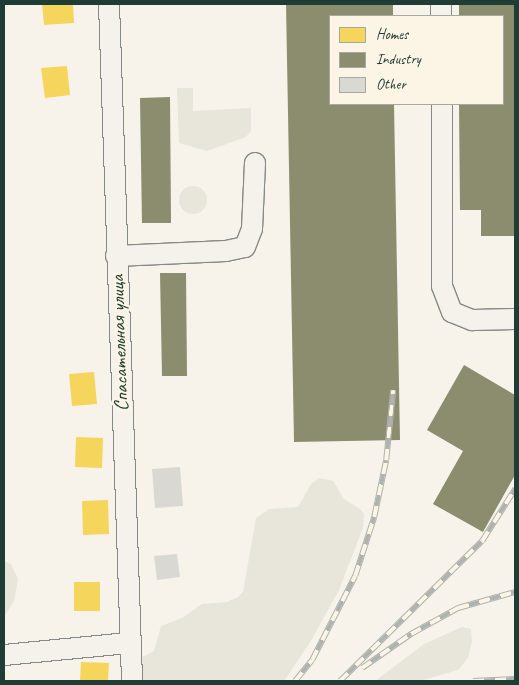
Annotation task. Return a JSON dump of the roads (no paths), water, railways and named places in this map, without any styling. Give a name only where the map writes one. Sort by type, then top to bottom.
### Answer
[{"type":"street","name":"Спасательная улица","points":[[109,4],[128,642],[132,681]]},
{"type":"street","points":[[442,105],[442,286],[452,312],[472,320],[515,319]]},
{"type":"street","points":[[116,256],[226,251],[245,247],[252,229],[255,163]]},
{"type":"street","points":[[4,655],[128,642]]},
{"type":"railway","points":[[295,681],[312,660],[355,576],[374,517],[386,460],[393,390]]},
{"type":"railway","points":[[340,681],[482,541],[515,489]]},
{"type":"railway","points":[[362,668],[411,634],[458,608],[515,592]]},
{"type":"railway","points":[[473,681],[515,679]]}]
